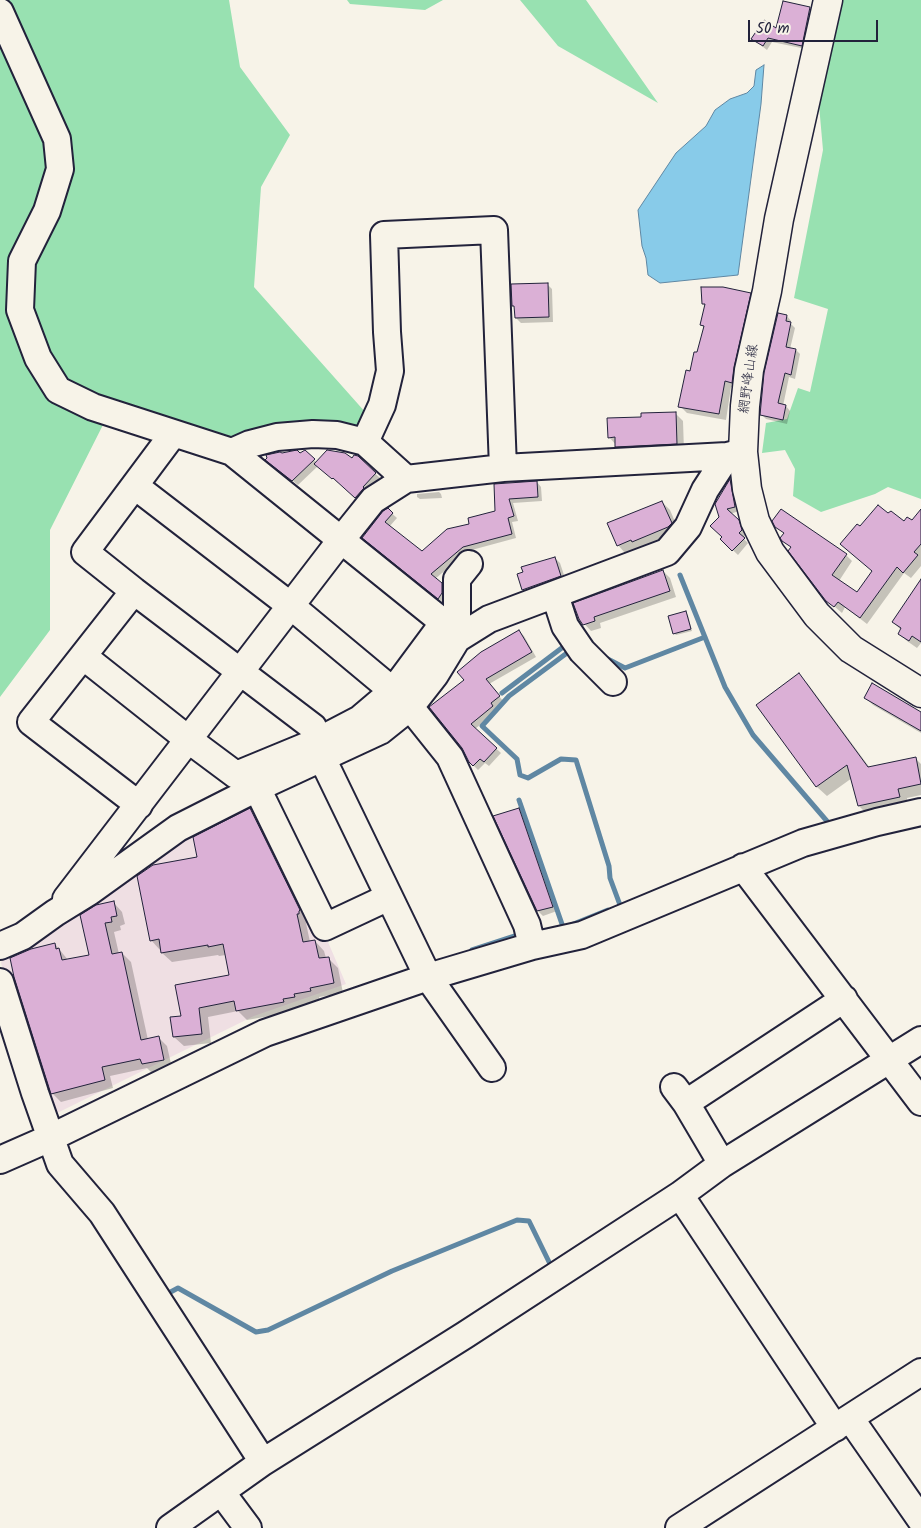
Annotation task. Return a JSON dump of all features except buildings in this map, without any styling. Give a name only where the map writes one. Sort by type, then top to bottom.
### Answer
[{"type":"main road","name":"網野峰山線","points":[[828,0],[779,219],[767,291],[749,370],[745,406],[735,454],[755,520],[770,552],[816,615],[852,649],[921,693]]},
{"type":"street","points":[[0,12],[57,139],[60,170],[47,211],[22,261],[20,310],[38,358],[58,390],[93,407],[232,452],[438,618],[439,629],[401,699],[380,731],[236,775],[83,656]]},
{"type":"street","points":[[365,442],[382,405],[390,371],[384,235],[494,230],[503,468]]},
{"type":"street","points":[[173,434],[85,552],[313,727],[319,750],[428,977],[492,1068]]},
{"type":"street","points":[[232,452],[250,444],[278,437],[313,434],[337,435],[365,442],[406,479]]},
{"type":"street","points":[[55,913],[373,500],[406,479],[503,468],[735,454]]},
{"type":"street","points":[[401,699],[435,675],[457,639],[489,619],[667,552],[688,527],[705,490],[735,454]]},
{"type":"street","points":[[135,486],[291,606],[401,699],[450,757],[527,926],[532,946]]},
{"type":"street","points":[[457,639],[457,579],[469,564]]},
{"type":"street","points":[[134,591],[31,722],[139,805]]},
{"type":"street","points":[[555,595],[566,626],[582,651],[613,682]]},
{"type":"street","points":[[0,946],[23,936],[89,892],[178,828],[257,788],[319,750]]},
{"type":"street","points":[[257,788],[325,927],[390,897]]},
{"type":"street","points":[[0,1160],[50,1138],[265,1033],[428,977],[532,946],[582,935],[803,843],[877,822],[921,812]]},
{"type":"street","points":[[743,867],[921,1102]]},
{"type":"street","points":[[0,982],[60,1164],[102,1213],[263,1462]]},
{"type":"street","points":[[722,1164],[680,1095],[844,999]]},
{"type":"street","points":[[170,1528],[263,1462],[465,1335],[680,1195],[722,1164],[921,1040]]},
{"type":"street","points":[[680,1195],[842,1423],[921,1520]]},
{"type":"street","points":[[679,1528],[921,1372]]},
{"type":"street","points":[[222,1492],[248,1528]]},
{"type":"shaded area","points":[[249,797],[325,935],[346,984],[254,1016],[49,1117],[1,963],[4,954]]},
{"type":"green space","points":[[0,0],[229,0],[240,67],[290,135],[261,187],[254,287],[366,413],[354,433],[231,440],[114,403],[50,530],[50,630],[0,697]]},
{"type":"green space","points":[[347,0],[443,0],[425,10],[350,4]]},
{"type":"green space","points":[[520,0],[586,0],[658,103],[558,46]]},
{"type":"green space","points":[[842,0],[921,0],[921,499],[888,487],[875,494],[821,512],[793,496],[795,469],[785,450],[762,453],[766,423],[787,419],[798,388],[810,392],[828,309],[794,298],[823,150],[819,105]]},
{"type":"water","points":[[764,65],[761,104],[738,275],[660,283],[648,275],[642,246],[638,210],[676,153],[706,126],[715,110],[730,99],[747,93],[754,86],[756,70]]},
{"type":"waterway","points":[[680,575],[725,687],[753,735],[832,827]]},
{"type":"waterway","points":[[604,657],[625,668],[705,637]]},
{"type":"waterway","points":[[502,693],[567,644]]},
{"type":"waterway","points":[[571,650],[509,696],[482,726],[517,759],[520,775],[528,778],[561,759],[576,760],[609,866],[610,878],[620,905]]},
{"type":"waterway","points":[[519,800],[563,927]]},
{"type":"waterway","points":[[571,925],[608,910]]},
{"type":"waterway","points":[[472,950],[521,934]]},
{"type":"waterway","points":[[165,1295],[178,1288],[256,1332],[268,1330],[392,1271],[517,1220],[529,1221],[552,1268]]}]
